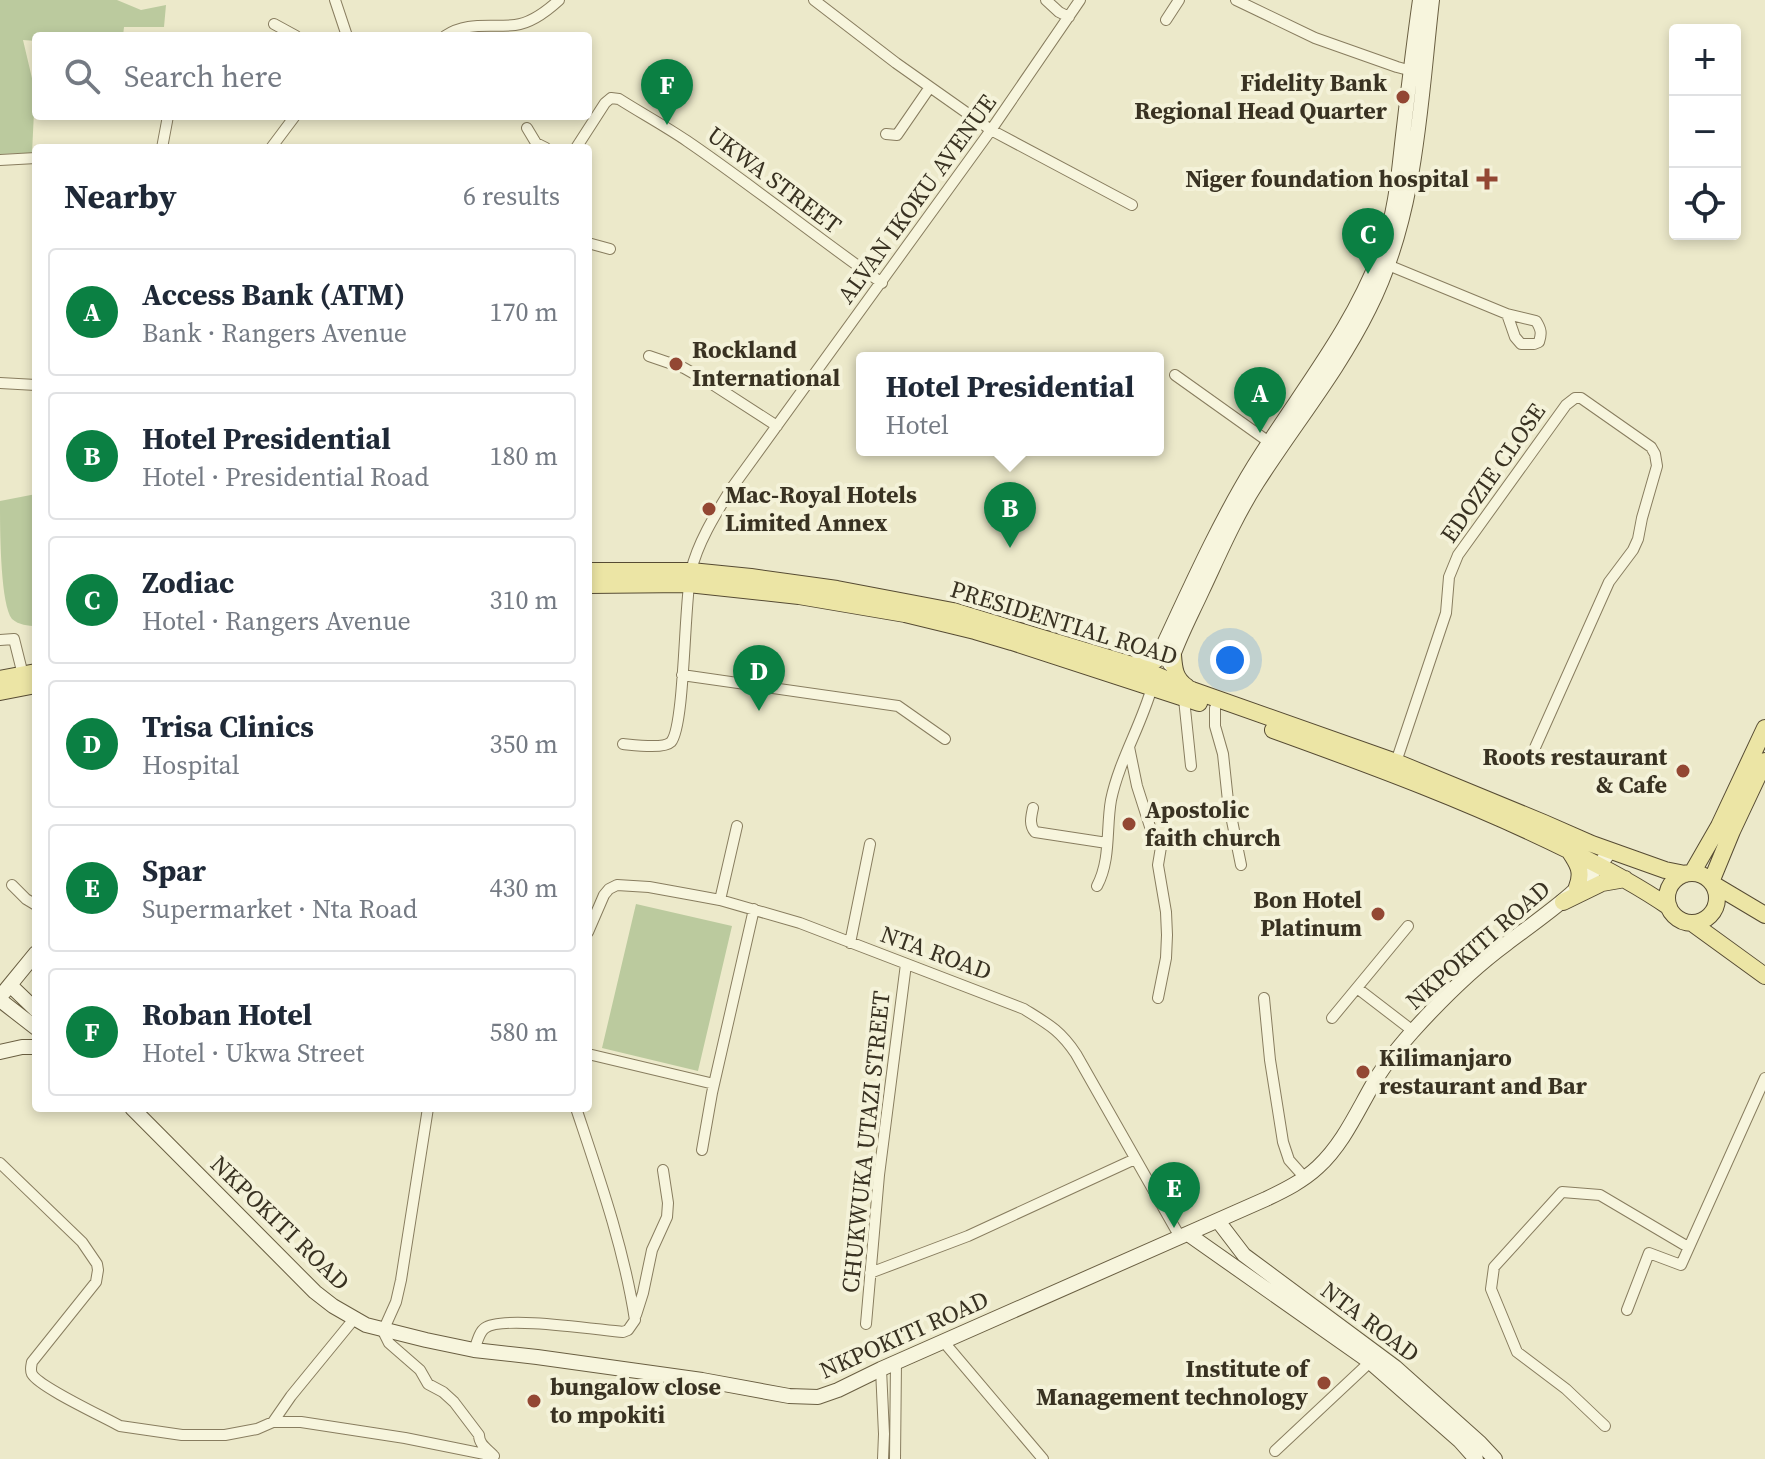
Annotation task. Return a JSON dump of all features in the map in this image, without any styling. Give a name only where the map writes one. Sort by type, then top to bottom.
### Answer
[{"type":"main road","points":[[1132,665],[1151,664],[1167,653],[1256,484],[1370,309],[1398,235],[1410,182],[1420,0]]},
{"type":"main road","points":[[1155,683],[1226,512],[1353,314],[1384,245],[1432,0]]},
{"type":"main road","name":"PRESIDENTIAL ROAD","points":[[592,571],[751,577],[837,589],[953,611],[1132,665],[1155,683]]},
{"type":"main road","name":"PRESIDENTIAL ROAD","points":[[592,585],[690,577],[905,614],[987,635],[1155,683],[1304,735],[1476,807],[1569,850],[1688,874]]},
{"type":"main road","points":[[1167,653],[1178,680],[1188,694]]},
{"type":"main road","points":[[0,679],[32,677]]},
{"type":"main road","points":[[0,692],[32,677]]},
{"type":"main road","name":"PRESIDENTIAL ROAD","points":[[1188,694],[1215,708],[1396,762],[1605,858],[1625,879],[1669,907]]},
{"type":"main road","points":[[1688,874],[1719,826],[1765,728]]},
{"type":"main road","points":[[1692,923],[1704,919],[1714,910],[1717,897],[1712,883],[1765,761]]},
{"type":"main road","points":[[1569,850],[1580,868],[1577,887]]},
{"type":"main road","name":"NKPOKITI ROAD","points":[[136,1112],[315,1292],[354,1319],[383,1331],[474,1350],[702,1380],[789,1396],[818,1397],[1218,1221],[1305,1178],[1335,1150],[1381,1071],[1413,1031],[1475,970],[1563,902],[1605,858]]},
{"type":"main road","points":[[1765,915],[1702,875],[1688,874],[1677,878],[1668,891],[1669,907],[1678,918],[1692,923],[1765,976]]},
{"type":"main road","points":[[1563,902],[1602,883],[1625,879]]},
{"type":"main road","points":[[3,993],[32,958]]},
{"type":"main road","points":[[3,993],[32,1008]]},
{"type":"main road","points":[[3,993],[32,1026]]},
{"type":"main road","points":[[0,1052],[29,1047]]},
{"type":"main road","name":"NTA ROAD","points":[[1218,1221],[1244,1255],[1395,1367],[1495,1459]]},
{"type":"main road","name":"NTA ROAD","points":[[1184,1235],[1370,1362],[1460,1441],[1476,1459]]},
{"type":"street","points":[[335,0],[346,32]]},
{"type":"street","points":[[454,32],[474,25],[528,22],[559,0]]},
{"type":"street","points":[[814,0],[853,32],[991,130],[1132,205]]},
{"type":"street","points":[[1046,0],[1069,17]]},
{"type":"street","name":"ALVAN IKOKU AVENUE","points":[[623,744],[663,746],[674,738],[690,577],[701,543],[731,489],[882,283],[1080,0]]},
{"type":"street","points":[[1166,20],[1179,0]]},
{"type":"street","points":[[1236,0],[1307,34],[1417,72]]},
{"type":"street","points":[[274,24],[289,32]]},
{"type":"street","points":[[886,134],[897,135],[930,87]]},
{"type":"street","name":"UKWA STREET","points":[[579,144],[605,103],[611,98],[619,99],[714,159],[882,283]]},
{"type":"street","points":[[163,144],[167,120]]},
{"type":"street","points":[[274,144],[292,120]]},
{"type":"street","points":[[527,128],[538,144]]},
{"type":"street","points":[[0,160],[32,158]]},
{"type":"street","points":[[592,244],[610,249]]},
{"type":"street","points":[[1388,265],[1507,314]]},
{"type":"street","points":[[649,356],[684,368],[777,426]]},
{"type":"street","points":[[1175,375],[1269,442]]},
{"type":"street","points":[[0,383],[32,385]]},
{"type":"street","name":"EDOZIE CLOSE","points":[[1396,762],[1446,613],[1449,577],[1458,555],[1566,405],[1575,398],[1581,398],[1651,447],[1657,466],[1638,539],[1609,582],[1529,761]]},
{"type":"street","points":[[0,640],[14,639],[32,677]]},
{"type":"street","points":[[682,675],[898,706],[945,739]]},
{"type":"street","points":[[1099,882],[1111,801],[1155,683]]},
{"type":"street","points":[[1188,694],[1191,766]]},
{"type":"street","points":[[1215,708],[1215,726],[1223,754],[1228,801],[1241,865]]},
{"type":"street","points":[[1129,747],[1152,833],[1161,847],[1158,865],[1167,935],[1158,998]]},
{"type":"street","points":[[1033,808],[1032,828],[1038,833],[1107,843]]},
{"type":"street","points":[[720,900],[737,826]]},
{"type":"street","points":[[850,943],[870,844]]},
{"type":"street","points":[[12,885],[32,903]]},
{"type":"street","name":"NTA ROAD","points":[[592,923],[604,895],[617,885],[649,887],[720,900],[800,923],[1024,1009],[1065,1037],[1135,1159],[1184,1235]]},
{"type":"street","points":[[702,1150],[754,909]]},
{"type":"street","points":[[1332,1018],[1408,926]]},
{"type":"street","name":"CHUKWUKA UTAZI STREET","points":[[866,1324],[890,1080],[906,964]]},
{"type":"street","points":[[1357,988],[1413,1031]]},
{"type":"street","points":[[1264,998],[1283,1142],[1289,1160],[1305,1178]]},
{"type":"street","points":[[592,1055],[714,1084]]},
{"type":"street","points":[[1627,1310],[1649,1253],[1681,1265],[1765,1078]]},
{"type":"street","points":[[427,1112],[401,1280],[396,1302],[383,1331],[389,1343],[420,1370],[428,1384],[454,1402],[479,1435],[481,1444],[495,1458]]},
{"type":"street","points":[[577,1112],[617,1237],[635,1320]]},
{"type":"street","points":[[870,1273],[968,1236],[1135,1159]]},
{"type":"street","points":[[0,1163],[82,1242],[97,1264],[96,1282],[32,1362],[32,1375],[44,1385],[120,1426],[134,1429],[182,1435],[225,1435],[257,1429],[273,1422],[301,1422],[405,1438],[495,1458]]},
{"type":"street","points":[[474,1350],[481,1333],[488,1326],[536,1323],[628,1330],[635,1320],[652,1250],[667,1217],[663,1170]]},
{"type":"street","points":[[1605,1426],[1566,1389],[1517,1352],[1491,1289],[1494,1267],[1562,1192],[1600,1195],[1688,1247]]},
{"type":"street","points":[[273,1422],[354,1319]]},
{"type":"street","points":[[943,1341],[1043,1459]]},
{"type":"street","points":[[895,1459],[896,1362]]},
{"type":"street","points":[[1275,1451],[1370,1362]]},
{"type":"street","points":[[881,1369],[883,1459]]},
{"type":"green space","points":[[0,0],[117,0],[141,10],[166,5],[164,27],[124,27],[123,32],[32,32],[32,41],[23,40],[32,78],[32,153],[0,154]]},
{"type":"green space","points":[[32,495],[32,626],[18,623],[8,610],[2,564],[0,501]]},
{"type":"green space","points":[[636,904],[732,926],[698,1071],[602,1048]]},
{"type":"place","name":"Fidelity Bank Regional Head Quarter","points":[[1403,97]]},
{"type":"place","name":"Roban Hotel","points":[[667,125]]},
{"type":"place","name":"Niger foundation hospital","points":[[1487,179]]},
{"type":"place","name":"Zodiac","points":[[1368,274]]},
{"type":"place","name":"Rockland International","points":[[676,364]]},
{"type":"place","name":"Access Bank (ATM)","points":[[1260,433]]},
{"type":"place","name":"Mac-Royal Hotels Limited Annex","points":[[709,509]]},
{"type":"place","name":"Hotel Presidential","points":[[1010,548]]},
{"type":"place","name":"Trisa Clinics","points":[[759,711]]},
{"type":"place","name":"Roots restaurant & Cafe","points":[[1683,771]]},
{"type":"place","name":"Apostolic faith church","points":[[1129,824]]},
{"type":"place","name":"Bon Hotel Platinum","points":[[1378,914]]},
{"type":"place","name":"Kilimanjaro restaurant and Bar","points":[[1363,1072]]},
{"type":"place","name":"Spar","points":[[1174,1228]]},
{"type":"place","name":"Institute of Management technology","points":[[1324,1383]]},
{"type":"place","name":"bungalow close to mpokiti","points":[[534,1401]]}]
